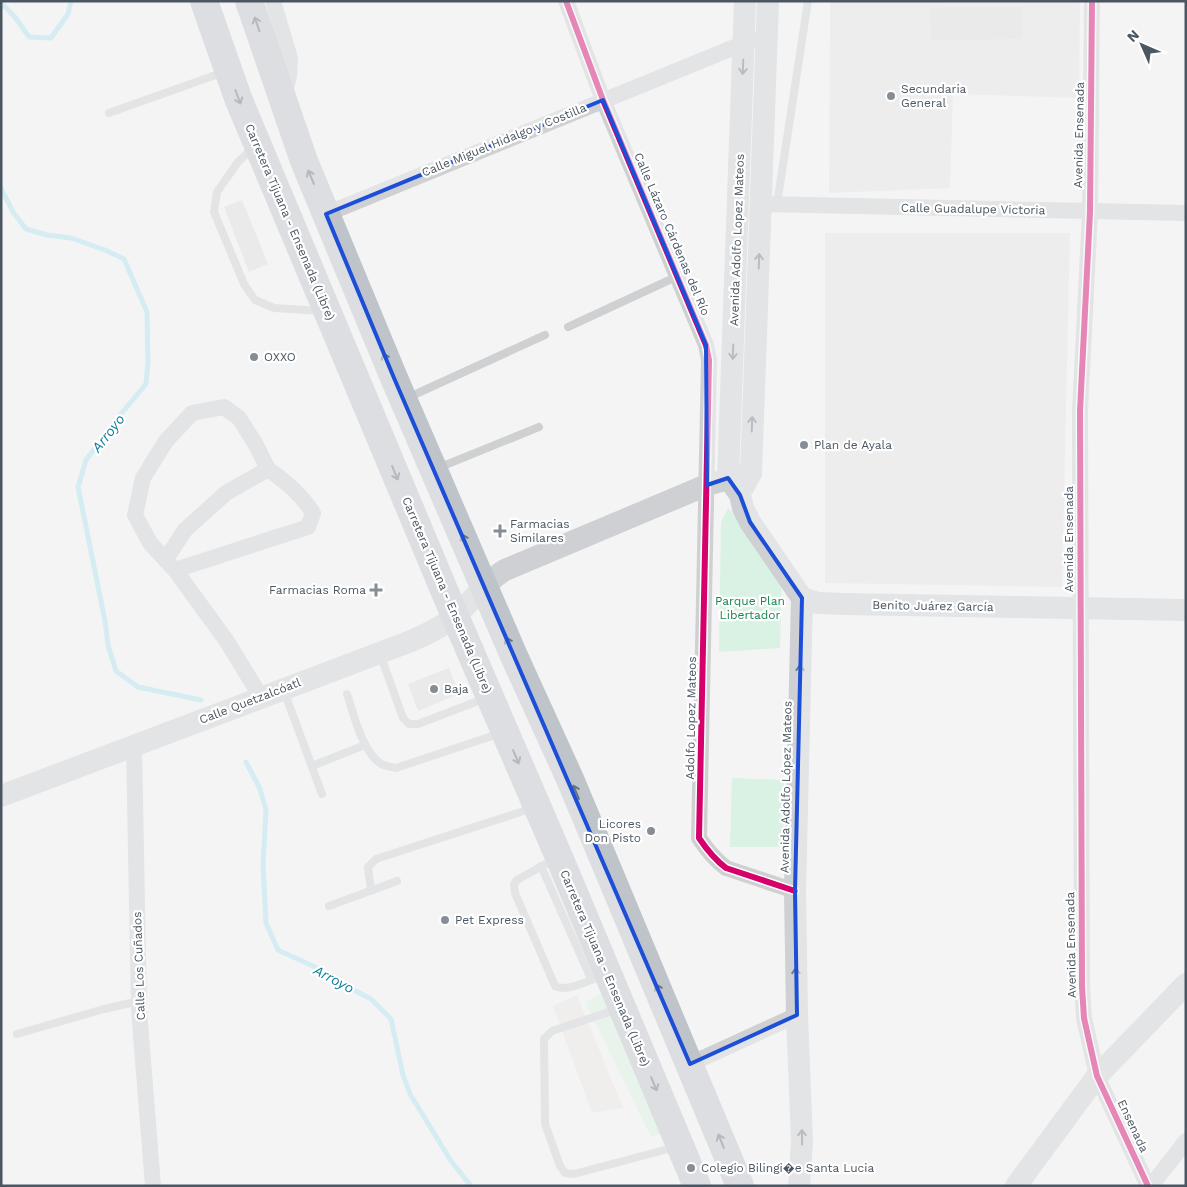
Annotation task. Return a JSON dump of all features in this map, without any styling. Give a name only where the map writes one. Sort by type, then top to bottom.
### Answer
[{"type":"highway","name":"Carretera Tijuana - Ensenada (Libre)","points":[[204,1],[238,98],[257,144],[537,807],[550,862],[600,976],[622,1008],[697,1186]]},
{"type":"highway","points":[[249,1],[304,161],[403,400],[570,779],[740,1186]]},
{"type":"main road","name":"Avenida Adolfo Lopez Mateos","points":[[725,486],[745,1]]},
{"type":"main road","name":"Avenida Adolfo Lopez Mateos","points":[[725,486],[751,472],[769,204],[768,1]]},
{"type":"main road","points":[[485,585],[505,570],[725,486],[743,508],[750,522],[802,598]]},
{"type":"main road","name":"Calle Quetzalcóatl","points":[[1,796],[431,632],[455,616],[485,585]]},
{"type":"main road","name":"Benito Juárez García","points":[[802,598],[818,603],[844,604],[1186,610]]},
{"type":"main road","name":"Avenida Adolfo López Mateos","points":[[799,1186],[802,1142],[795,891],[802,598]]},
{"type":"main road","points":[[1016,1186],[1097,1076],[1186,984]]},
{"type":"street","points":[[273,1],[290,58],[289,76],[283,102]]},
{"type":"street","name":"Calle Lázaro Cárdenas del Río","points":[[566,1],[603,100],[706,345],[725,486]]},
{"type":"street","name":"Avenida Ensenada","points":[[1092,1],[1090,212],[1080,411],[1080,608],[1082,987],[1084,1018],[1097,1076]]},
{"type":"street","name":"Calle Miguel Hidalgo y Costilla","points":[[326,214],[744,42],[767,36]]},
{"type":"street","name":"Calle Guadalupe Victoria","points":[[769,204],[1186,213]]},
{"type":"street","points":[[171,564],[308,528],[313,513],[308,505],[289,484],[268,469],[240,418],[224,407],[192,413],[166,441],[143,478],[135,515],[150,543],[171,564],[226,640],[261,697]]},
{"type":"street","points":[[171,564],[185,530],[226,493],[268,469]]},
{"type":"street","name":"Adolfo Lopez Mateos","points":[[725,486],[699,838],[708,852],[726,868],[795,891]]},
{"type":"street","name":"Calle Los Cuñados","points":[[134,746],[139,1001],[153,1186]]},
{"type":"street","points":[[690,1064],[797,1014]]},
{"type":"street","name":"Ensenada","points":[[1097,1076],[1148,1186]]},
{"type":"street","points":[[1152,1186],[1186,1141]]},
{"type":"lane","points":[[769,204],[808,1]]},
{"type":"lane","points":[[109,113],[229,71]]},
{"type":"lane","points":[[257,144],[238,162],[217,192],[214,212],[240,275],[255,300],[274,308],[327,311]]},
{"type":"lane","points":[[568,327],[678,276]]},
{"type":"lane","points":[[403,400],[545,335]]},
{"type":"lane","points":[[434,469],[539,427]]},
{"type":"lane","points":[[379,652],[403,718],[409,724],[418,724],[490,697]]},
{"type":"lane","points":[[283,689],[322,794]]},
{"type":"lane","points":[[347,694],[365,745],[382,765],[396,768],[505,731]]},
{"type":"lane","points":[[312,766],[365,745]]},
{"type":"lane","points":[[371,891],[368,867],[376,859],[537,807]]},
{"type":"lane","points":[[550,862],[520,877],[514,884],[514,888],[553,982],[555,986],[564,989],[600,976]]},
{"type":"lane","points":[[329,906],[397,881]]},
{"type":"lane","points":[[17,1034],[139,1001]]},
{"type":"lane","points":[[622,1008],[552,1031],[544,1039],[545,1124],[560,1166],[565,1173],[574,1174],[680,1146]]},
{"type":"highlighted area","points":[[603,100],[706,345],[707,485],[728,478],[740,495],[750,522],[802,598],[795,891],[797,1015],[690,1064],[394,378],[326,214]]},
{"type":"shaded area","name":"Secundaria General","points":[[830,1],[1080,1],[1079,98],[953,94],[950,188],[829,193]]},
{"type":"shaded area","points":[[825,233],[1070,233],[1062,587],[825,583]]},
{"type":"shaded area","points":[[577,995],[623,1108],[592,1113],[553,1006]]},
{"type":"green space","name":"Parque Plan Libertador","points":[[728,508],[782,568],[780,648],[719,652],[721,522]]},
{"type":"green space","points":[[732,778],[784,780],[783,847],[730,847]]},
{"type":"green space","points":[[601,994],[662,1133],[651,1137],[585,1002]]},
{"type":"building","points":[[1022,7],[1023,39],[931,40],[930,8]]},
{"type":"building","points":[[242,200],[268,264],[249,272],[224,207]]},
{"type":"building","name":"Baja","points":[[449,668],[459,694],[418,711],[408,684]]},
{"type":"waterway","name":"Arroyo","points":[[1,3],[15,17],[29,37],[51,38],[68,14],[71,1]]},
{"type":"waterway","name":"Arroyo","points":[[1,188],[13,212],[26,229],[47,235],[71,238],[124,259],[147,312],[148,363],[146,384],[86,460],[78,487],[105,621],[108,645],[116,671],[138,687],[201,700]]},
{"type":"waterway","name":"Arroyo","points":[[246,762],[260,789],[266,810],[263,864],[266,923],[278,950],[313,966],[371,999],[391,1019],[403,1075],[410,1094],[451,1161],[471,1186]]},
{"type":"cycle path","points":[[566,1],[603,100],[706,345],[709,360],[699,838],[711,854],[726,868],[795,891]]},
{"type":"cycle path","points":[[1092,1],[1090,212],[1080,411],[1082,987],[1084,1018],[1097,1076],[1148,1186]]},
{"type":"place","name":"Secundaria General","points":[[891,96]]},
{"type":"place","name":"OXXO","points":[[254,357]]},
{"type":"place","name":"Plan de Ayala","points":[[804,445]]},
{"type":"place","name":"Farmacias Similares","points":[[500,531]]},
{"type":"place","name":"Farmacias Roma","points":[[376,590]]},
{"type":"place","name":"Baja","points":[[434,689]]},
{"type":"place","name":"Licores Don Pisto","points":[[651,831]]},
{"type":"place","name":"Pet Express","points":[[445,920]]},
{"type":"place","name":"Colegio Bilingi�e Santa Lucia","points":[[691,1168]]}]
